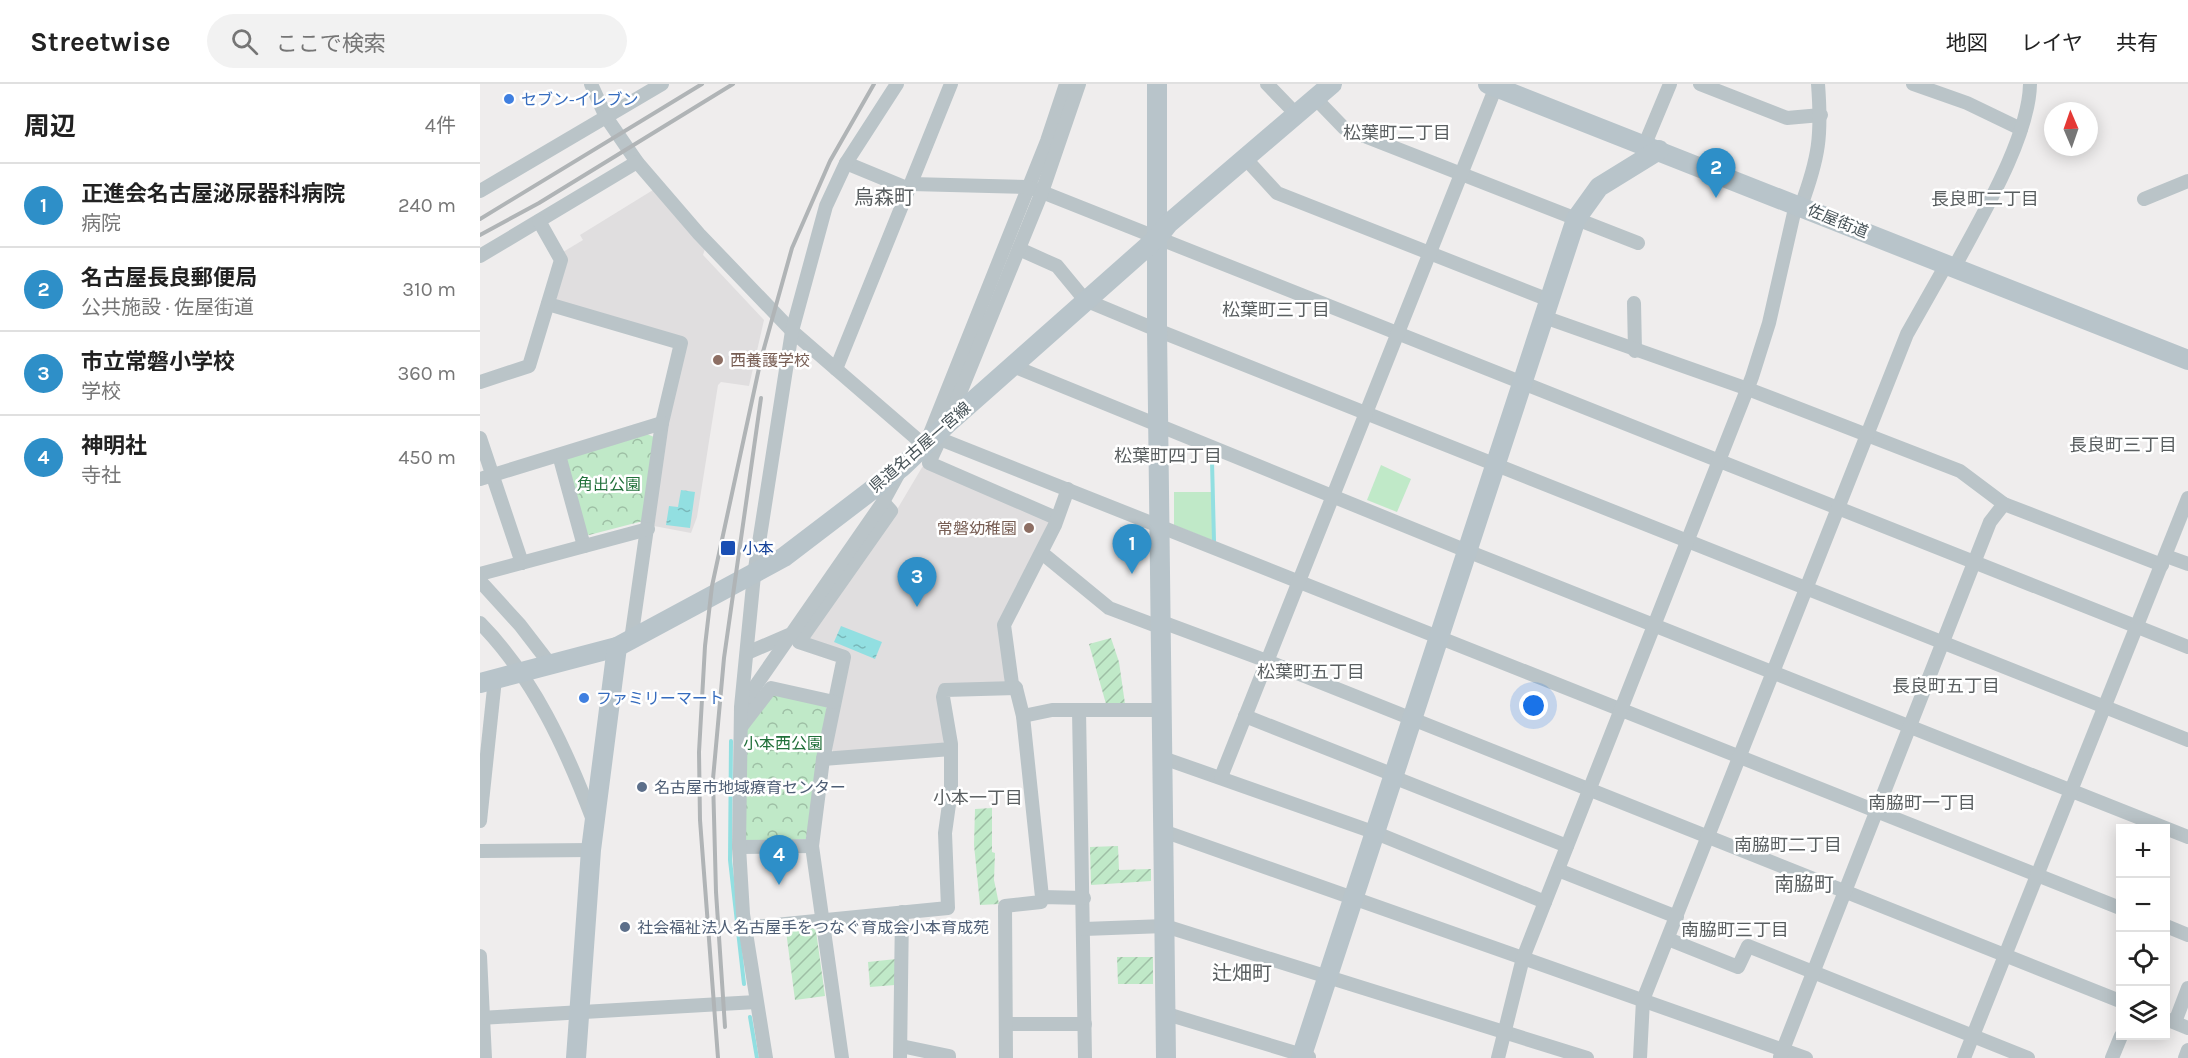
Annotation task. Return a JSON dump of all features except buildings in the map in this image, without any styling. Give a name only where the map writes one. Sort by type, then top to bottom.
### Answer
[{"type":"street","points":[[591,84],[606,117],[637,162],[699,234],[792,331],[836,369],[937,436],[2116,906]]},
{"type":"street","points":[[480,191],[662,84]]},
{"type":"street","points":[[766,1058],[745,928],[739,848],[738,789],[741,707],[754,574],[792,331],[826,206],[846,163],[897,84]]},
{"type":"street","points":[[836,369],[951,84]]},
{"type":"street","points":[[1056,518],[929,463],[1066,84]]},
{"type":"street","points":[[937,436],[1042,192],[1079,84]]},
{"type":"street","points":[[1157,84],[1157,330],[1160,425],[1166,1058]]},
{"type":"street","points":[[1267,84],[1296,114]]},
{"type":"street","name":"県道名古屋一宮線","points":[[488,681],[624,644],[784,557],[903,467],[1157,237],[1168,224],[1332,84]]},
{"type":"street","points":[[1167,1014],[1305,1057],[1328,977],[1438,636],[1576,219],[1599,187],[1652,147],[1670,84]]},
{"type":"street","points":[[1700,84],[1787,118],[1821,115]]},
{"type":"street","points":[[1498,1058],[1523,957],[1748,389],[1769,323],[1799,205],[1812,176],[1821,138],[1818,84]]},
{"type":"street","points":[[1913,84],[1966,103],[2021,129]]},
{"type":"street","points":[[1640,1058],[1643,1000],[1907,334],[1950,267],[2021,129],[2029,110],[2030,84]]},
{"type":"street","points":[[1221,777],[1398,334],[1493,85]]},
{"type":"street","name":"佐屋街道","points":[[1493,85],[2188,360]]},
{"type":"street","points":[[1315,98],[1344,128],[1638,243]]},
{"type":"street","points":[[1245,158],[1277,193],[1429,252],[1635,351],[1748,389],[1960,471],[2004,504],[2164,561],[2188,564]]},
{"type":"street","points":[[480,256],[637,162]]},
{"type":"street","points":[[846,163],[910,186],[1028,187],[1042,192],[2188,647]]},
{"type":"street","points":[[2144,199],[2188,181]]},
{"type":"street","points":[[480,382],[530,366],[561,260],[538,221]]},
{"type":"street","points":[[1019,249],[1057,266],[1085,300],[1366,415],[2188,741]]},
{"type":"street","points":[[1634,303],[1635,351]]},
{"type":"street","points":[[548,304],[681,342],[662,423],[648,529],[624,644],[591,850],[577,1012],[576,1058]]},
{"type":"street","points":[[1013,366],[1467,551],[2188,837]]},
{"type":"street","points":[[486,477],[662,423]]},
{"type":"street","points":[[480,438],[486,477],[522,563]]},
{"type":"street","points":[[560,455],[584,546]]},
{"type":"street","points":[[741,707],[883,502],[903,467]]},
{"type":"street","points":[[1006,1058],[1005,906],[1041,902],[1042,897],[1023,716],[1016,688],[1012,684],[1004,625],[1035,562],[1042,553],[1068,489]]},
{"type":"street","points":[[1964,1058],[2188,498]]},
{"type":"street","points":[[842,1058],[812,846],[823,759],[844,657],[799,642],[891,511],[883,502]]},
{"type":"street","points":[[1781,1054],[1990,522],[2004,504]]},
{"type":"street","points":[[480,574],[648,529]]},
{"type":"street","points":[[1042,553],[1109,608],[1154,626],[1162,622],[1267,661],[2116,999]]},
{"type":"street","points":[[480,581],[520,624],[550,664]]},
{"type":"street","points":[[480,623],[520,672],[569,757],[595,825]]},
{"type":"street","points":[[747,653],[789,635]]},
{"type":"street","points":[[480,821],[488,681]]},
{"type":"street","points":[[741,727],[771,688],[834,702]]},
{"type":"street","points":[[745,928],[948,908],[945,833],[951,790],[951,749],[943,697],[945,690],[1016,688]]},
{"type":"street","points":[[1023,716],[1052,710],[1162,710]]},
{"type":"street","points":[[1079,710],[1085,1058]]},
{"type":"street","points":[[1245,716],[1567,846]]},
{"type":"street","points":[[823,759],[951,749]]},
{"type":"street","points":[[1163,758],[1376,833],[1545,902]]},
{"type":"street","points":[[1163,831],[1643,1000],[1781,1054],[1806,1058]]},
{"type":"street","points":[[739,848],[812,846]]},
{"type":"street","points":[[480,851],[591,850]]},
{"type":"street","points":[[1558,870],[1677,916]]},
{"type":"street","points":[[1042,897],[1084,898]]},
{"type":"street","points":[[902,912],[900,1052],[949,1056],[949,1058]]},
{"type":"street","points":[[1084,929],[1165,926],[1587,1058]]},
{"type":"street","points":[[2170,928],[2188,935]]},
{"type":"street","points":[[1668,939],[1738,967],[1748,946],[2028,1058]]},
{"type":"street","points":[[480,956],[485,1058]]},
{"type":"street","points":[[2176,1023],[2188,988]]},
{"type":"street","points":[[482,1018],[756,1002]]},
{"type":"street","points":[[1006,1024],[1085,1024]]},
{"type":"street","points":[[2112,1058],[2119,1040]]},
{"type":"street","points":[[2185,1058],[2188,1050]]},
{"type":"shaded area","name":"西養護学校","points":[[653,190],[705,249],[703,255],[764,320],[749,386],[721,382],[718,385],[697,517],[691,533],[654,526],[667,424],[686,338],[558,301],[555,295],[563,252],[583,240],[580,235]]},
{"type":"shaded area","points":[[924,464],[1052,520],[1001,623],[1005,685],[944,686],[937,691],[945,736],[943,743],[834,753],[831,748],[850,656],[806,641],[892,518]]},
{"type":"green space","name":"角出公園","points":[[647,434],[654,437],[643,521],[589,535],[584,533],[565,463],[568,458]]},
{"type":"green space","points":[[1381,465],[1411,479],[1397,512],[1367,500]]},
{"type":"green space","points":[[1174,492],[1212,492],[1214,541],[1174,525]]},
{"type":"green space","points":[[1111,638],[1119,662],[1125,704],[1106,704],[1089,644]]},
{"type":"green space","name":"小本西公園","points":[[774,692],[826,705],[827,714],[806,839],[747,843],[741,835],[747,729]]},
{"type":"green space","points":[[992,808],[994,880],[999,904],[980,905],[974,845],[975,809]]},
{"type":"green space","points":[[1118,846],[1119,870],[1151,869],[1151,881],[1091,885],[1090,847]]},
{"type":"green space","points":[[813,928],[816,931],[825,996],[795,1000],[786,931]]},
{"type":"green space","points":[[1117,957],[1153,957],[1153,984],[1118,984]]},
{"type":"green space","points":[[896,959],[895,985],[870,987],[868,962]]},
{"type":"water","points":[[681,490],[695,492],[690,528],[666,525],[669,506],[678,507]]},
{"type":"water","points":[[841,626],[882,642],[875,659],[834,642]]},
{"type":"waterway","points":[[1212,461],[1214,541]]},
{"type":"waterway","points":[[731,741],[730,860],[744,984]]},
{"type":"waterway","points":[[750,1017],[757,1058]]},
{"type":"railway","points":[[480,219],[702,84]]},
{"type":"railway","points":[[480,235],[539,203],[733,84]]},
{"type":"railway","points":[[718,1058],[700,820],[699,752],[705,646],[712,586],[761,359],[792,248],[830,161],[874,84]]},
{"type":"railway","points":[[725,1027],[716,892],[713,779],[724,658],[761,398]]},
{"type":"place","name":"セブン-イレブン","points":[[509,99]]},
{"type":"place","name":"名古屋長良郵便局","points":[[1716,198]]},
{"type":"place","name":"西養護学校","points":[[718,360]]},
{"type":"place","name":"常磐幼稚園","points":[[1029,528]]},
{"type":"place","name":"小本","points":[[728,548]]},
{"type":"place","name":"正進会名古屋泌尿器科病院","points":[[1132,574]]},
{"type":"place","name":"市立常磐小学校","points":[[917,607]]},
{"type":"place","name":"ファミリーマート","points":[[584,698]]},
{"type":"place","name":"名古屋市地域療育センター","points":[[642,787]]},
{"type":"place","name":"神明社","points":[[779,885]]},
{"type":"place","name":"社会福祉法人名古屋手をつなぐ育成会小本育成苑","points":[[625,927]]},
{"type":"district","name":"松葉町二丁目","points":[[1397,133]]},
{"type":"district","name":"烏森町","points":[[884,197]]},
{"type":"district","name":"長良町二丁目","points":[[1985,199]]},
{"type":"district","name":"松葉町三丁目","points":[[1276,310]]},
{"type":"district","name":"長良町三丁目","points":[[2123,445]]},
{"type":"district","name":"松葉町四丁目","points":[[1168,456]]},
{"type":"district","name":"松葉町五丁目","points":[[1311,672]]},
{"type":"district","name":"長良町五丁目","points":[[1946,686]]},
{"type":"district","name":"小本一丁目","points":[[978,798]]},
{"type":"district","name":"南脇町一丁目","points":[[1922,803]]},
{"type":"district","name":"南脇町二丁目","points":[[1788,845]]},
{"type":"district","name":"南脇町","points":[[1804,884]]},
{"type":"district","name":"南脇町三丁目","points":[[1735,930]]},
{"type":"district","name":"辻畑町","points":[[1242,973]]}]
